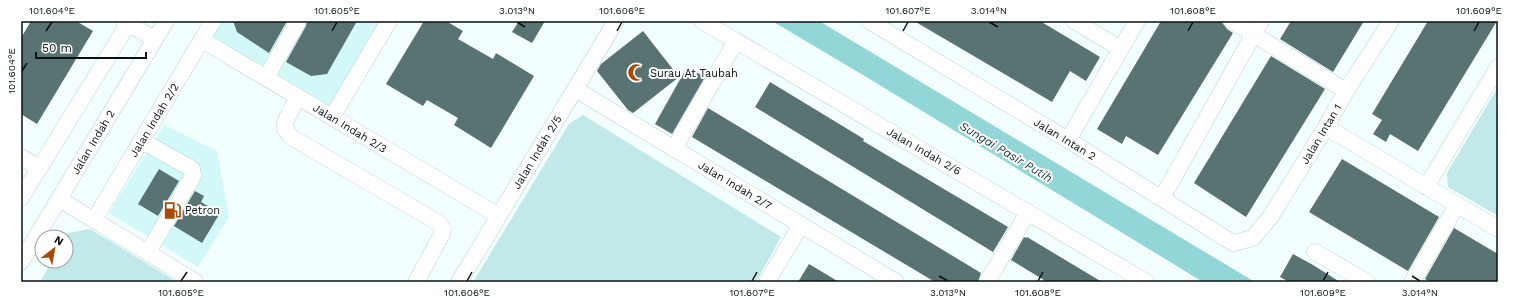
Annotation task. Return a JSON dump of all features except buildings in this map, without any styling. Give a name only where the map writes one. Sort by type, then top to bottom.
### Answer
[{"type":"street","name":"Jalan Indah 2","points":[[21,262],[166,21]]},
{"type":"street","name":"Jalan Indah 2/2","points":[[94,220],[213,21]]},
{"type":"street","points":[[266,78],[298,21]]},
{"type":"street","points":[[332,117],[389,21]]},
{"type":"street","name":"Jalan Indah 2/5","points":[[459,282],[616,21]]},
{"type":"street","name":"Jalan Indah 2/6","points":[[702,21],[1146,282]]},
{"type":"street","name":"Jalan Intan 2","points":[[869,21],[890,26],[1233,243],[1244,240]]},
{"type":"street","points":[[1074,21],[1121,49]]},
{"type":"street","points":[[1068,140],[1137,21]]},
{"type":"street","points":[[1232,21],[1258,27],[1346,91]]},
{"type":"street","name":"Jalan Intan 1","points":[[1244,240],[1253,238],[1271,216],[1326,127],[1346,91],[1391,21]]},
{"type":"street","points":[[21,198],[126,22],[154,40]]},
{"type":"street","points":[[1162,198],[1258,27]]},
{"type":"street","name":"Jalan Indah 2/3","points":[[202,40],[499,216]]},
{"type":"street","points":[[674,148],[736,41]]},
{"type":"street","points":[[1426,187],[1498,67]]},
{"type":"street","name":"Jalan Indah 2/7","points":[[575,89],[896,282]]},
{"type":"street","points":[[298,97],[285,122],[285,129],[291,137],[439,223],[443,229],[442,234],[416,282]]},
{"type":"street","points":[[1326,127],[1498,229]]},
{"type":"street","points":[[142,141],[192,169],[192,176],[148,252]]},
{"type":"street","points":[[21,157],[39,168]]},
{"type":"street","points":[[59,199],[196,282]]},
{"type":"street","points":[[1412,282],[1457,205]]},
{"type":"street","points":[[987,282],[1028,212]]},
{"type":"street","points":[[768,282],[801,225]]},
{"type":"street","points":[[1315,252],[1367,282]]},
{"type":"shaded area","points":[[220,21],[382,21],[330,109],[209,38]]},
{"type":"shaded area","points":[[1498,87],[1498,216],[1448,187],[1447,173]]},
{"type":"shaded area","points":[[583,115],[781,237],[756,282],[473,282],[569,124]]},
{"type":"shaded area","points":[[164,125],[217,151],[229,217],[198,267],[109,213]]},
{"type":"shaded area","points":[[90,229],[177,282],[40,282],[47,269],[74,269],[74,232]]},
{"type":"water","name":"Sungai Pasir Putih","points":[[772,21],[819,21],[1255,282],[1203,282]]},
{"type":"place","name":"Surau At Taubah","points":[[637,73]]},
{"type":"place","name":"Petron","points":[[172,210]]}]
